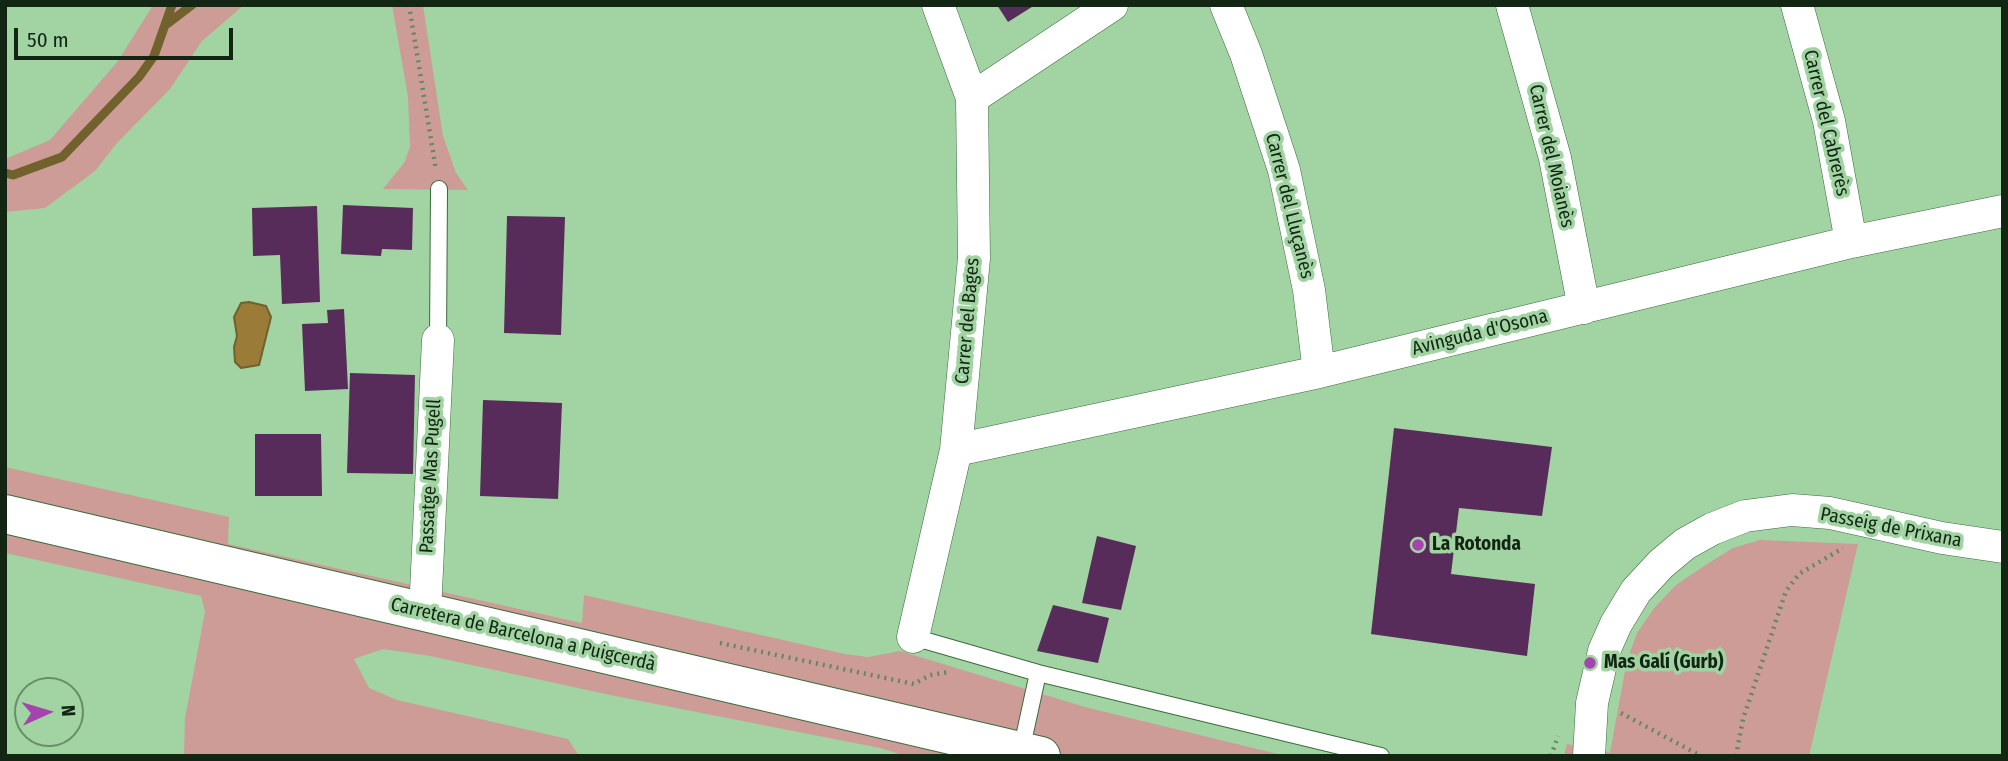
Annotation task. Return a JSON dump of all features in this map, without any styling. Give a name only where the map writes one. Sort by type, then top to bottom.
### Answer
[{"type":"street","name":"Carrer del Bages","points":[[913,638],[956,450],[974,258],[972,98],[938,5]]},
{"type":"street","points":[[972,98],[1112,5]]},
{"type":"street","name":"Carrer del Lluçanès","points":[[1226,5],[1246,54],[1284,170],[1309,290],[1319,372]]},
{"type":"street","name":"Carrer del Moianès","points":[[1512,5],[1555,158],[1584,308]]},
{"type":"street","name":"Carrer del Cabrerès","points":[[1797,5],[1829,121],[1851,242]]},
{"type":"street","name":"Avinguda d'Osona","points":[[956,450],[1319,372],[1851,242],[2003,211]]},
{"type":"street","name":"Passatge Mas Pugell","points":[[425,612],[438,340]]},
{"type":"street","name":"Passeig de Prixana","points":[[1587,753],[1592,703],[1604,651],[1624,609],[1666,559],[1712,529],[1745,516],[1792,510],[1830,513],[1956,541],[2003,547]]},
{"type":"street","name":"Carretera de Barcelona a Puigcerdà","points":[[5,514],[1031,754]]},
{"type":"lane","points":[[438,340],[439,189]]},
{"type":"lane","points":[[913,638],[1038,673],[1381,756]]},
{"type":"lane","points":[[1031,754],[1038,673]]},
{"type":"path","points":[[409,5],[439,189]]},
{"type":"path","points":[[1736,756],[1743,719],[1787,591],[1799,575],[1846,545]]},
{"type":"path","points":[[711,641],[914,684],[930,675],[949,672],[963,675]]},
{"type":"path","points":[[1609,706],[1701,756]]},
{"type":"shaded area","points":[[153,5],[244,5],[202,41],[170,89],[117,143],[95,171],[45,208],[5,212],[5,159],[50,140],[118,61]]},
{"type":"shaded area","points":[[392,5],[423,5],[443,136],[456,173],[468,190],[383,189],[404,163],[410,147],[408,97]]},
{"type":"shaded area","points":[[241,303],[266,306],[271,317],[259,365],[241,368],[235,362],[234,347],[237,336],[234,317]]},
{"type":"shaded area","points":[[5,467],[229,517],[228,544],[582,623],[584,595],[845,654],[868,657],[900,651],[1085,707],[1286,756],[906,756],[880,748],[615,696],[430,656],[383,649],[354,659],[369,688],[397,700],[568,739],[579,756],[184,756],[185,718],[205,612],[201,596],[5,553]]},
{"type":"shaded area","points":[[1760,540],[1858,544],[1809,756],[1564,756],[1567,744],[1610,753],[1627,660],[1637,633],[1655,607],[1676,585],[1704,566],[1733,548]]},
{"type":"building","points":[[997,5],[1035,5],[1008,22]]},
{"type":"building","points":[[343,205],[413,208],[412,250],[382,249],[381,256],[341,254]]},
{"type":"building","points":[[317,206],[320,302],[282,304],[280,255],[253,256],[252,208]]},
{"type":"building","points":[[507,216],[565,217],[561,335],[504,333]]},
{"type":"building","points":[[344,309],[348,389],[305,391],[302,324],[328,323],[327,310]]},
{"type":"building","points":[[350,373],[415,375],[413,474],[347,473]]},
{"type":"building","points":[[483,400],[562,403],[558,499],[480,496]]},
{"type":"building","name":"La Rotonda","points":[[1394,428],[1552,447],[1542,516],[1459,508],[1451,574],[1535,584],[1527,656],[1371,634]]},
{"type":"building","points":[[255,434],[321,434],[322,496],[255,496]]},
{"type":"building","points":[[1097,536],[1136,546],[1121,610],[1082,603]]},
{"type":"building","points":[[1053,605],[1109,618],[1098,663],[1037,651]]},
{"type":"waterway","points":[[5,173],[13,175],[62,157],[139,77],[154,56],[172,5]]},
{"type":"waterway","points":[[167,24],[192,5]]},
{"type":"place","name":"La Rotonda","points":[[1418,545]]},
{"type":"place","name":"Mas Galí (Gurb)","points":[[1590,663]]}]
